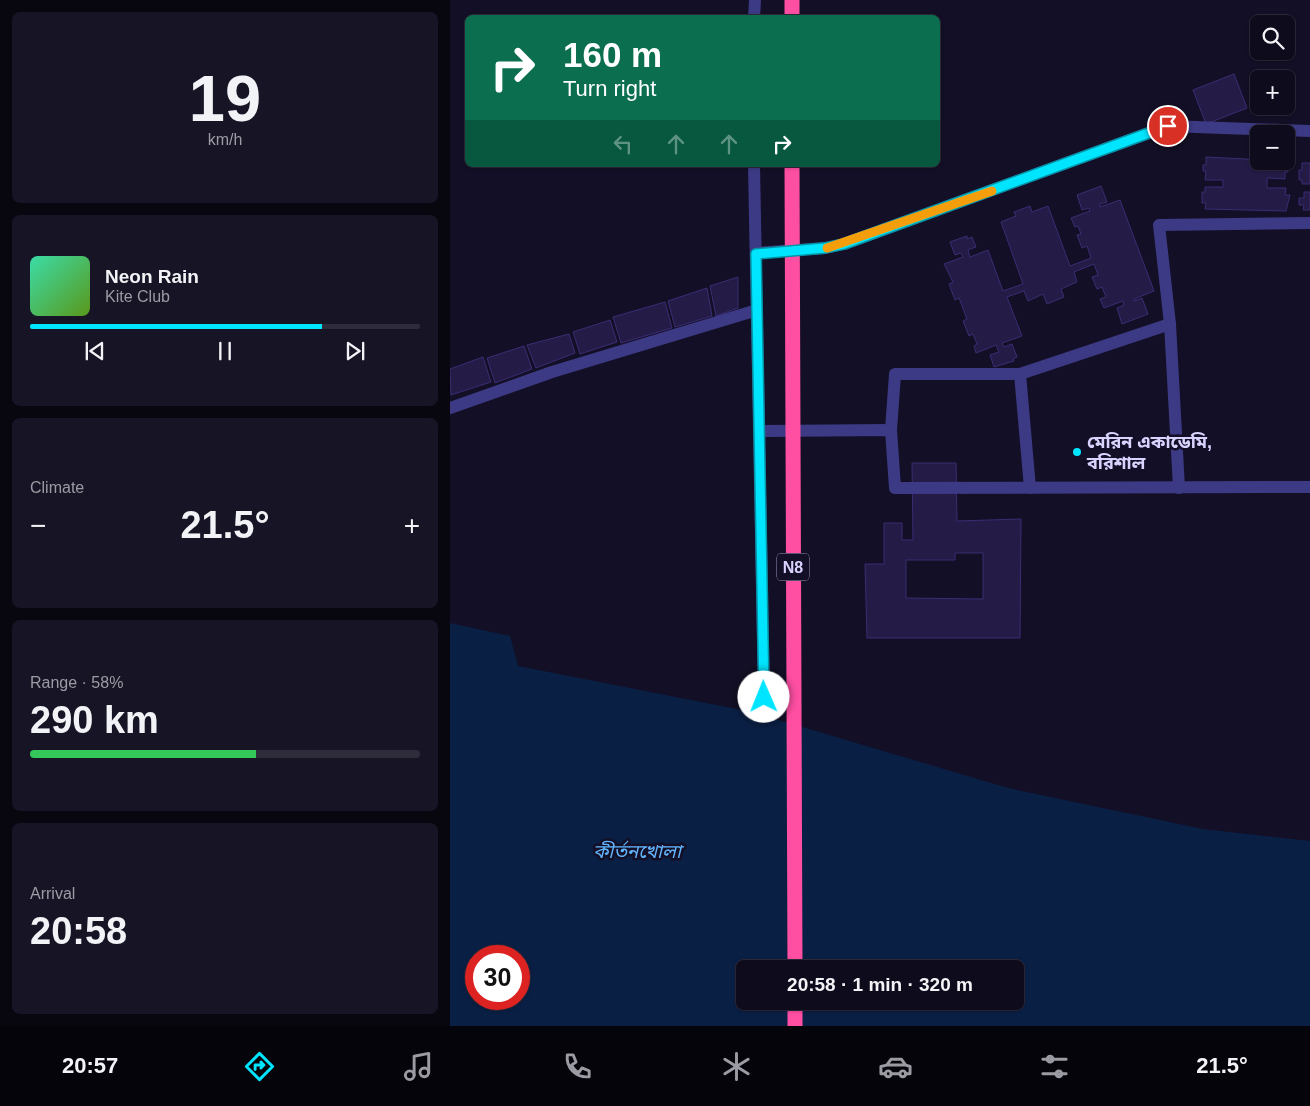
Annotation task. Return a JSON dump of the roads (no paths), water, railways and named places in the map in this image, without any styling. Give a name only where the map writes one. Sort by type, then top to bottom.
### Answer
[{"type":"highway","points":[[792,0],[792,15]]},
{"type":"highway","name":"N8","points":[[792,167],[795,960]]},
{"type":"highway","points":[[795,1010],[795,1026]]},
{"type":"street","points":[[754,15],[755,0]]},
{"type":"street","points":[[756,254],[825,248],[844,244],[1168,126],[1310,131]]},
{"type":"street","points":[[754,167],[764,697]]},
{"type":"street","points":[[1179,488],[1170,324],[1159,225],[1310,223]]},
{"type":"street","points":[[450,408],[552,372],[757,310]]},
{"type":"street","points":[[1170,324],[1020,374],[895,374],[891,430],[895,488],[1310,487]]},
{"type":"street","points":[[1020,374],[1030,488]]},
{"type":"street","points":[[759,431],[891,430]]},
{"type":"water","name":"কীর্তনখোলা","points":[[450,623],[510,636],[518,666],[752,712],[1008,788],[1203,829],[1310,841],[1310,1026],[450,1026]]},
{"type":"place","name":"মেরিন একাডেমি, বরিশাল","points":[[1077,452]]}]
